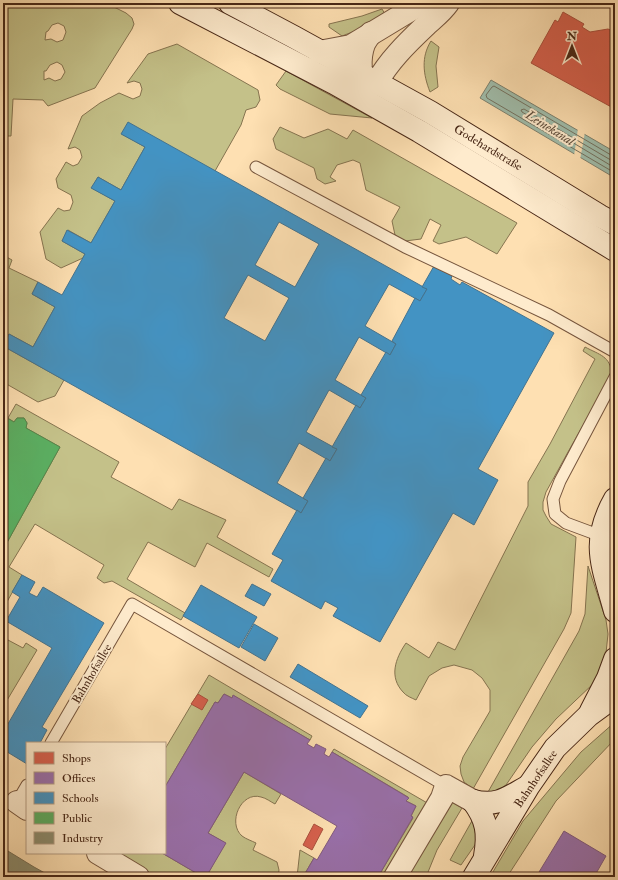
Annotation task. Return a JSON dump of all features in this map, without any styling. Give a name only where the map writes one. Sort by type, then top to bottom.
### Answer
[{"type":"street","name":"Godehardstraße","points":[[180,3],[334,83],[419,131],[615,250]]},
{"type":"street","name":"Godehardstraße","points":[[230,3],[294,37],[367,81],[430,112],[615,224]]},
{"type":"street","points":[[319,52],[351,46],[422,3]]},
{"type":"street","points":[[334,83],[367,81],[386,68],[403,47],[441,12],[448,3]]},
{"type":"street","points":[[367,81],[363,48],[371,33]]},
{"type":"street","name":"Godehardstraße","points":[[367,81],[383,111]]},
{"type":"street","points":[[615,499],[607,513],[601,536],[600,553],[610,576],[615,611]]},
{"type":"street","points":[[589,715],[608,678],[615,659]]},
{"type":"street","name":"Bahnhofsallee","points":[[479,869],[528,787],[555,748],[589,715],[615,696]]},
{"type":"street","points":[[589,715],[615,705]]},
{"type":"street","points":[[396,877],[442,798],[446,786],[473,801],[484,804],[504,800],[528,787]]},
{"type":"street","points":[[473,801],[481,811],[488,837],[479,869]]},
{"type":"street","points":[[100,854],[134,876]]},
{"type":"lane","points":[[256,167],[405,247],[548,315],[615,352]]},
{"type":"lane","points":[[601,536],[566,523],[555,514],[553,499],[560,481],[615,377]]},
{"type":"lane","name":"Bahnhofsallee","points":[[52,742],[132,604],[446,786]]},
{"type":"shaded area","points":[[47,3],[106,3],[126,13],[132,18],[134,24],[95,88],[48,106],[43,100],[13,99],[11,136],[3,136],[3,4],[46,5]],"holes":[[[58,23],[64,26],[66,32],[63,40],[57,42],[51,39],[45,40],[46,32],[52,25]],[[57,62],[62,65],[65,72],[61,79],[55,81],[49,78],[44,80],[44,71],[46,71],[50,65]]]},
{"type":"shaded area","points":[[382,9],[385,14],[355,31],[342,36],[329,27],[329,24],[362,16]]},
{"type":"shaded area","points":[[431,41],[439,47],[436,66],[438,87],[430,92],[426,79],[424,59]]},
{"type":"shaded area","points":[[177,44],[258,90],[260,100],[256,107],[246,110],[241,125],[215,171],[122,134],[145,147],[121,190],[98,177],[92,188],[115,201],[91,243],[68,230],[62,241],[85,254],[83,258],[61,268],[46,259],[40,232],[58,208],[64,211],[70,210],[73,202],[71,195],[58,188],[56,179],[66,162],[73,166],[78,164],[82,157],[80,150],[75,147],[68,149],[82,116],[100,103],[119,93],[133,99],[140,96],[142,89],[140,83],[134,81],[127,83],[148,54]]},
{"type":"shaded area","points":[[286,71],[372,118],[330,114],[280,89],[276,85]]},
{"type":"shaded area","points":[[280,127],[304,138],[328,129],[347,139],[353,130],[517,223],[497,254],[466,237],[439,244],[433,241],[441,225],[430,219],[421,239],[405,241],[395,235],[392,221],[400,207],[366,190],[360,163],[353,160],[337,165],[330,177],[336,181],[325,184],[317,179],[314,168],[276,149],[273,139]]},
{"type":"shaded area","points":[[3,255],[12,260],[9,268],[38,282],[32,294],[55,307],[33,347],[9,334],[3,345]]},
{"type":"shaded area","points":[[3,346],[64,380],[55,396],[38,402],[3,382]]},
{"type":"shaded area","points":[[585,347],[600,354],[607,360],[612,374],[546,492],[543,502],[543,510],[551,524],[576,537],[571,613],[564,629],[473,789],[464,782],[460,766],[463,757],[490,711],[490,690],[482,678],[472,670],[454,665],[442,668],[429,676],[416,700],[406,695],[399,686],[396,680],[395,668],[399,655],[406,643],[429,658],[438,642],[455,650],[528,506],[528,482],[595,359],[583,351]]},
{"type":"shaded area","points":[[16,404],[119,462],[111,477],[172,510],[179,499],[226,520],[217,537],[273,569],[269,577],[207,543],[195,567],[148,542],[127,579],[185,613],[181,620],[112,581],[104,583],[97,578],[104,565],[35,524],[9,567],[22,575],[3,609],[3,548],[60,447],[26,428],[27,423],[24,418],[17,418],[14,422],[8,418]]},
{"type":"shaded area","points":[[588,566],[606,620],[608,634],[606,653],[602,668],[594,683],[556,719],[532,747],[506,785],[499,790],[488,792],[579,631],[585,614]]},
{"type":"shaded area","points":[[8,640],[23,648],[26,643],[37,650],[3,707],[3,644],[5,645]]},
{"type":"shaded area","points":[[209,675],[312,736],[310,740],[234,696],[232,698],[224,694],[218,703],[215,702],[166,785],[166,747]]},
{"type":"shaded area","points":[[615,722],[615,739],[556,801],[507,877],[490,877],[523,821],[581,752]]},
{"type":"shaded area","points":[[334,749],[429,804],[386,877],[378,877],[413,818],[411,816],[416,806],[406,801],[408,797],[332,752]]},
{"type":"shaded area","points":[[244,772],[281,794],[275,804],[261,797],[254,796],[247,799],[238,809],[236,816],[236,824],[242,836],[256,843],[253,850],[277,862],[279,870],[278,877],[262,873],[260,877],[206,877],[225,843],[208,833]]},
{"type":"shaded area","points":[[449,800],[462,808],[437,850],[426,877],[404,877]]},
{"type":"shaded area","points":[[473,819],[477,842],[461,865],[450,860]]},
{"type":"shaded area","points":[[300,850],[314,858],[303,877],[297,877]]},
{"type":"shaded area","points":[[115,854],[164,854],[203,877],[154,877]]},
{"type":"water","name":"Leinekanal","points":[[491,80],[615,152],[615,178],[480,98]]},
{"type":"pier","points":[[578,128],[585,132],[580,160],[574,156]]},
{"type":"building: Shops","points":[[563,12],[584,24],[582,27],[590,32],[608,29],[615,32],[615,109],[531,63],[555,20],[558,22]]},
{"type":"building: Shops","points":[[198,694],[208,700],[202,710],[191,704]]},
{"type":"building: Shops","points":[[314,824],[323,829],[312,850],[303,845]]},
{"type":"building: Offices","points":[[224,694],[232,698],[233,695],[310,740],[307,744],[314,748],[316,744],[326,749],[324,754],[329,757],[332,752],[409,798],[406,801],[416,806],[411,816],[413,817],[378,877],[303,877],[314,858],[317,860],[337,826],[244,772],[208,833],[226,843],[206,877],[203,877],[164,854],[166,854],[166,785],[215,702],[218,703]]},
{"type":"building: Offices","points":[[564,831],[606,856],[594,877],[536,877]]},
{"type":"building: Schools","points":[[128,122],[427,289],[420,301],[389,284],[365,326],[396,344],[390,355],[359,337],[335,380],[366,398],[360,408],[329,390],[306,432],[337,449],[330,461],[299,443],[277,483],[308,501],[301,513],[3,346],[9,334],[33,347],[55,307],[32,294],[38,282],[62,295],[85,254],[62,241],[67,230],[91,243],[115,201],[91,188],[98,177],[121,190],[145,147],[121,134]],"holes":[[[279,222],[319,244],[295,287],[255,265]],[[248,275],[289,298],[265,341],[224,318]]]},
{"type":"building: Schools","points":[[434,266],[452,276],[451,279],[460,285],[462,282],[554,333],[478,469],[498,480],[474,525],[453,513],[380,642],[333,616],[338,608],[325,601],[321,609],[271,581],[283,560],[272,554],[297,510],[301,513],[308,501],[303,498],[326,458],[330,461],[337,449],[332,447],[356,405],[360,408],[366,398],[361,395],[386,352],[390,355],[396,344],[392,341],[415,298],[420,301],[427,289],[422,287]]},
{"type":"building: Schools","points":[[22,575],[35,582],[29,593],[37,597],[43,587],[104,623],[42,727],[47,730],[41,742],[26,742],[26,763],[4,750],[3,753],[3,728],[5,729],[52,648],[6,621],[20,597],[12,592]]},
{"type":"building: Schools","points":[[252,584],[271,594],[264,606],[245,596]]},
{"type":"building: Schools","points":[[201,585],[257,617],[239,648],[183,616]]},
{"type":"building: Schools","points":[[254,624],[278,638],[265,661],[241,647]]},
{"type":"building: Schools","points":[[298,664],[368,706],[360,718],[290,677]]},
{"type":"building: Public","points":[[3,416],[14,422],[17,418],[24,418],[27,423],[26,428],[60,447],[4,548],[3,548]]},
{"type":"building: Industry","points":[[3,848],[34,867],[52,877],[3,877]]}]
